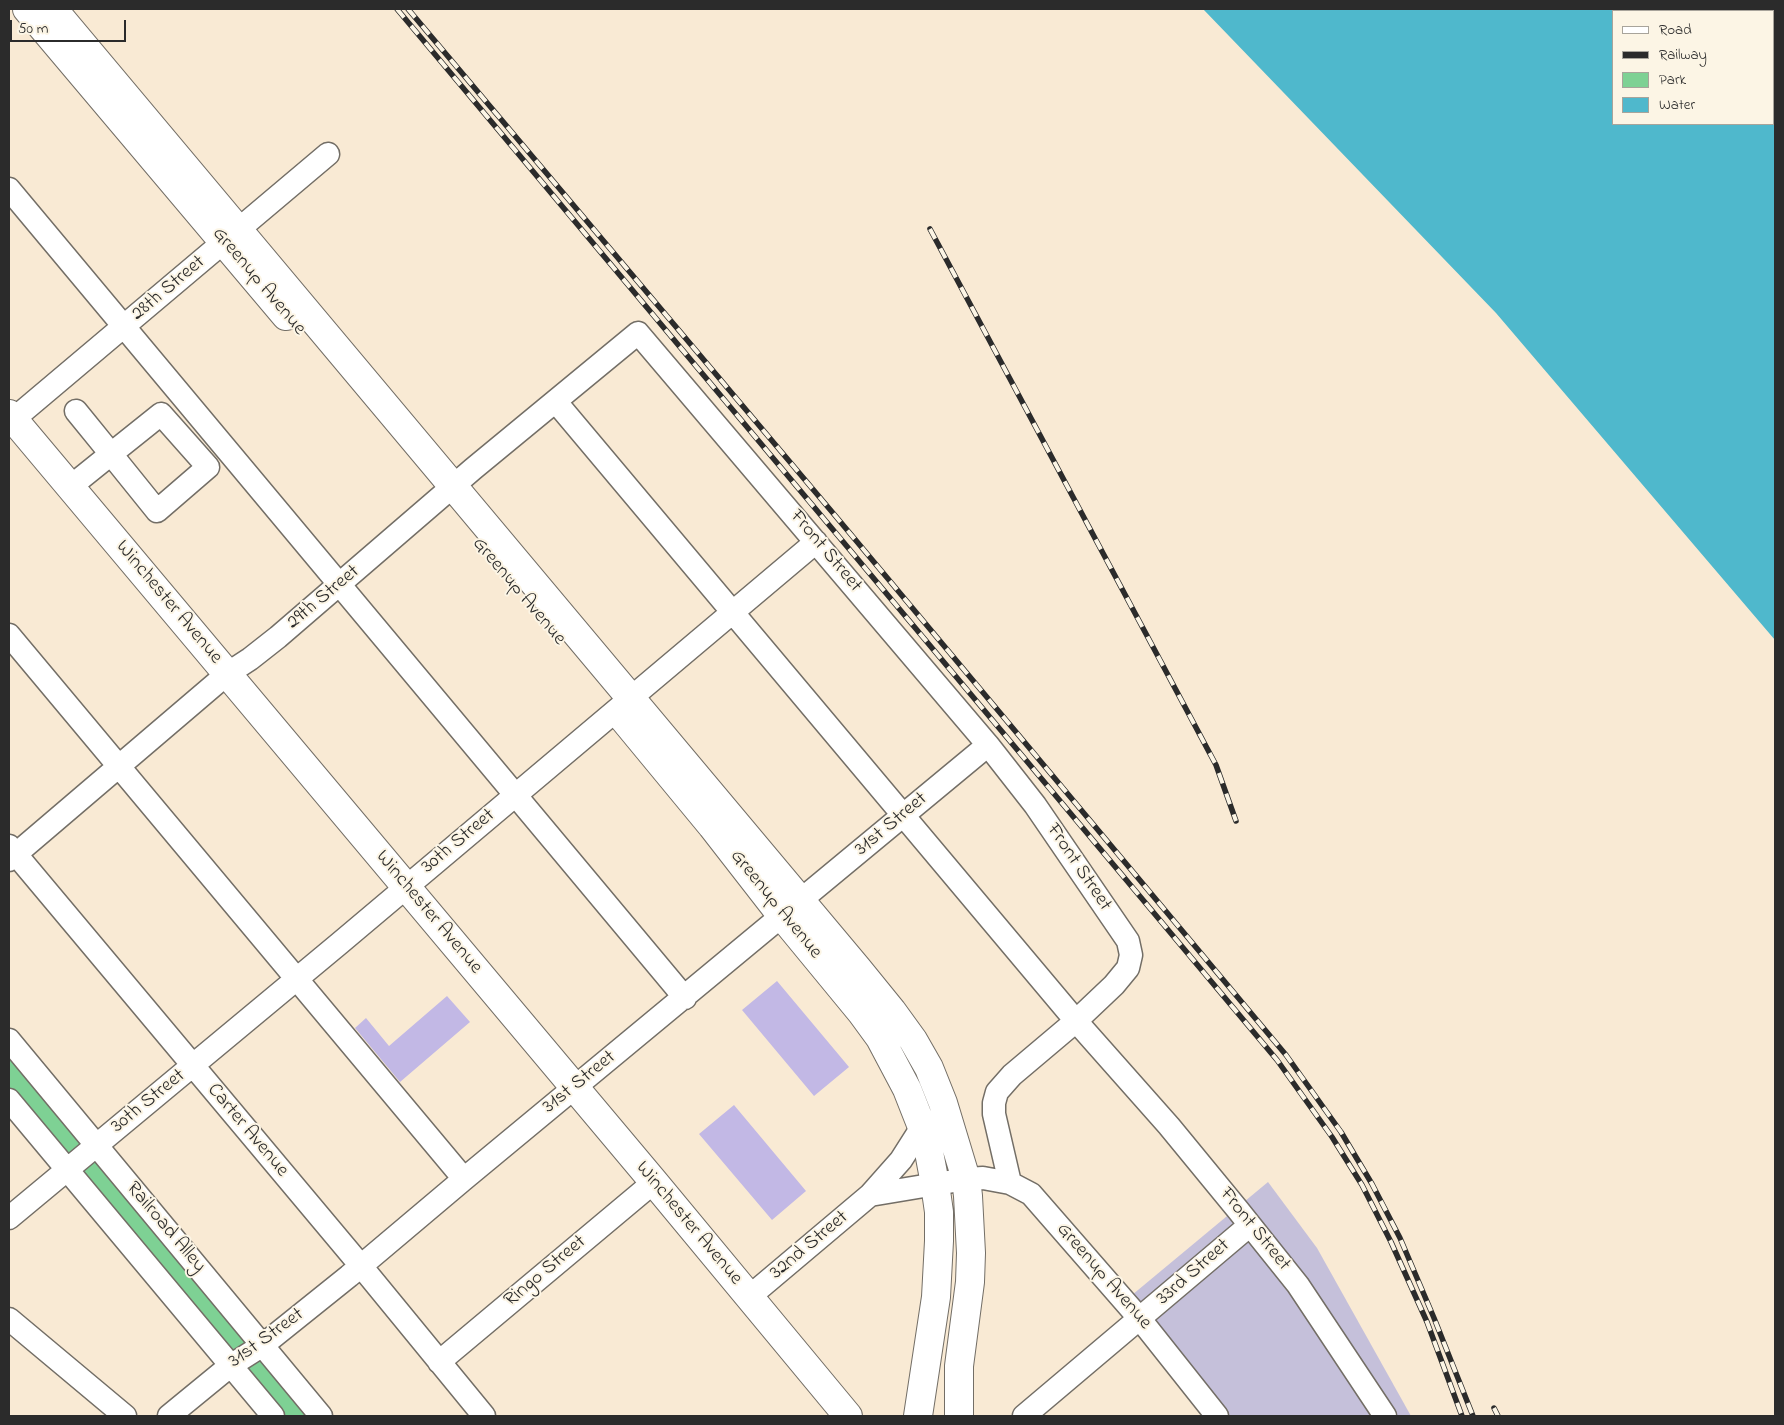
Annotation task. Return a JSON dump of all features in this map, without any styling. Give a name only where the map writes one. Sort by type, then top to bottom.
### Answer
[{"type":"main road","name":"Greenup Avenue","points":[[27,9],[232,236]]},
{"type":"main road","name":"Greenup Avenue","points":[[53,9],[232,236],[447,492],[791,909],[880,1038],[907,1089],[922,1127],[935,1184]]},
{"type":"main road","name":"Winchester Avenue","points":[[10,418],[406,886],[845,1414]]},
{"type":"main road","name":"Greenup Avenue","points":[[791,909],[892,1011],[913,1040],[929,1068],[943,1103],[966,1179]]},
{"type":"main road","points":[[959,1416],[959,1366],[970,1282],[971,1252],[971,1224],[966,1179]]},
{"type":"main road","points":[[918,1416],[936,1297],[939,1212],[935,1184]]},
{"type":"street","name":"28th Street","points":[[10,418],[123,327],[328,154]]},
{"type":"street","points":[[9,190],[684,998]]},
{"type":"street","name":"29th Street","points":[[11,853],[119,766],[227,674],[250,659],[638,333]]},
{"type":"street","name":"Front Street","points":[[638,333],[988,745],[1035,805],[1128,941],[1131,955],[1128,968],[1114,985],[1076,1021],[1169,1126],[1298,1285],[1385,1416]]},
{"type":"street","points":[[556,402],[1076,1021],[1012,1075],[998,1092],[994,1103],[994,1114],[1010,1182]]},
{"type":"street","points":[[70,487],[111,454],[76,411]]},
{"type":"street","name":"30th Street","points":[[9,1218],[297,979],[816,542]]},
{"type":"street","points":[[9,635],[464,1179]]},
{"type":"street","name":"31st Street","points":[[169,1416],[230,1366],[263,1345],[361,1266],[988,745]]},
{"type":"street","name":"Carter Avenue","points":[[11,853],[193,1066],[484,1416]]},
{"type":"street","name":"Railroad Alley","points":[[9,1040],[322,1416]]},
{"type":"street","name":"Railroad Alley","points":[[9,1100],[273,1416]]},
{"type":"street","name":"32nd Street","points":[[749,1297],[870,1195],[902,1160],[922,1127]]},
{"type":"street","name":"Greenup Avenue","points":[[935,1184],[966,1179],[992,1178],[1010,1182],[1032,1194],[1140,1319],[1217,1416]]},
{"type":"street","name":"Ringo Street","points":[[439,1362],[654,1182]]},
{"type":"street","points":[[870,1195],[935,1184]]},
{"type":"street","name":"33rd Street","points":[[1024,1416],[1250,1225]]},
{"type":"street","points":[[9,1319],[125,1416]]},
{"type":"shaded area","points":[[1268,1182],[1317,1248],[1411,1416],[1225,1416],[1132,1295]]},
{"type":"green space","points":[[9,1050],[313,1416],[282,1416],[9,1090]]},
{"type":"water","points":[[1203,9],[1775,9],[1775,640],[1496,313]]},
{"type":"building","points":[[777,981],[849,1067],[814,1096],[742,1010]]},
{"type":"building","points":[[447,996],[470,1022],[400,1082],[355,1028],[366,1018],[389,1046]]},
{"type":"building","points":[[734,1105],[806,1191],[772,1220],[699,1134]]},
{"type":"railway","points":[[397,9],[1277,1060],[1332,1137],[1362,1185],[1391,1242],[1427,1322],[1462,1416]]},
{"type":"railway","points":[[408,9],[1286,1055],[1341,1132],[1372,1184],[1400,1238],[1473,1416]]},
{"type":"railway","points":[[930,229],[1216,765],[1236,821]]},
{"type":"railway","points":[[1494,1408],[1498,1416]]}]
